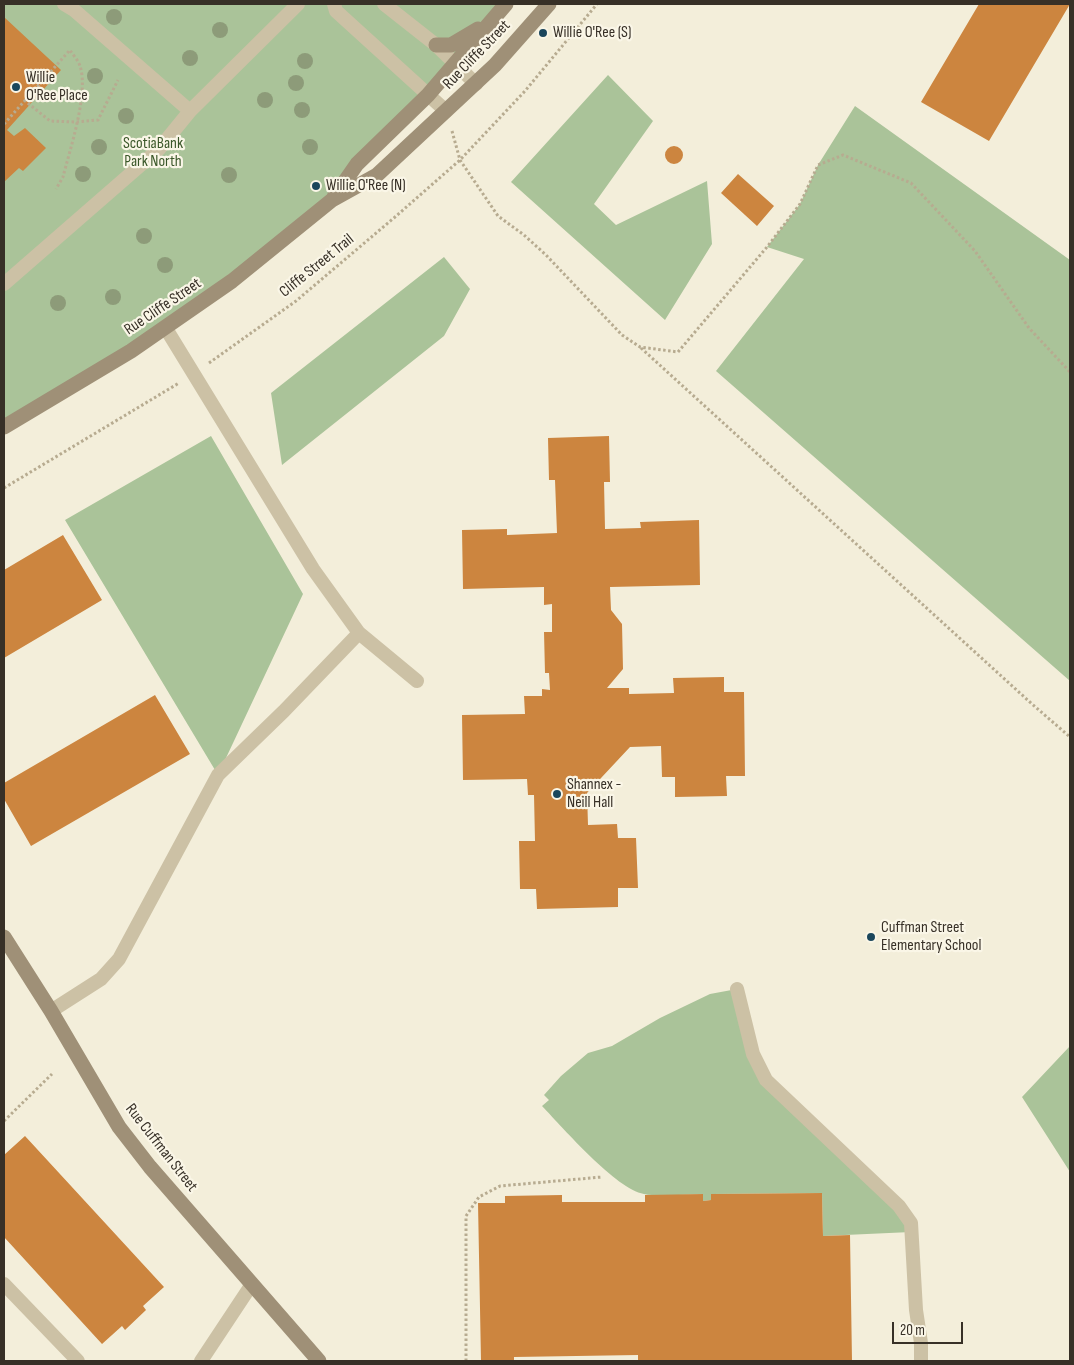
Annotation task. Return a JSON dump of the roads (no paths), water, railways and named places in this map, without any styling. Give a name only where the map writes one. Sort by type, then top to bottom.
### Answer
[{"type":"main road","name":"Rue Cliffe Street","points":[[332,200],[357,164],[428,94],[506,4]]},
{"type":"main road","name":"Rue Cliffe Street","points":[[4,428],[131,351],[232,281],[332,200],[377,175],[476,84],[549,4]]},
{"type":"main road","points":[[436,44],[450,45],[492,20]]},
{"type":"main road","name":"Rue Cuffman Street","points":[[4,936],[51,1011],[119,1127],[150,1167],[319,1361]]},
{"type":"lane","points":[[64,4],[74,10],[190,111]]},
{"type":"lane","points":[[4,284],[159,149],[190,111],[298,4]]},
{"type":"lane","points":[[334,4],[336,11],[446,111]]},
{"type":"lane","points":[[384,4],[436,44],[476,84]]},
{"type":"lane","points":[[165,327],[314,569],[358,633],[417,681]]},
{"type":"lane","points":[[51,1011],[101,979],[119,959],[218,775],[284,711],[358,633]]},
{"type":"lane","points":[[737,988],[753,1054],[766,1080],[899,1206],[911,1222],[916,1310],[922,1361]]},
{"type":"lane","points":[[4,1284],[78,1361]]},
{"type":"lane","points":[[202,1361],[252,1284]]},
{"type":"place","name":"Willie O'Ree (S)","points":[[543,33]]},
{"type":"place","name":"Willie O'Ree Place","points":[[16,87]]},
{"type":"place","name":"Willie O'Ree (N)","points":[[316,186]]},
{"type":"place","name":"Shannex - Neill Hall","points":[[557,794]]},
{"type":"place","name":"Cuffman Street Elementary School","points":[[871,937]]},
{"type":"park label","name":"ScotiaBank Park North","points":[[153,153]]}]
